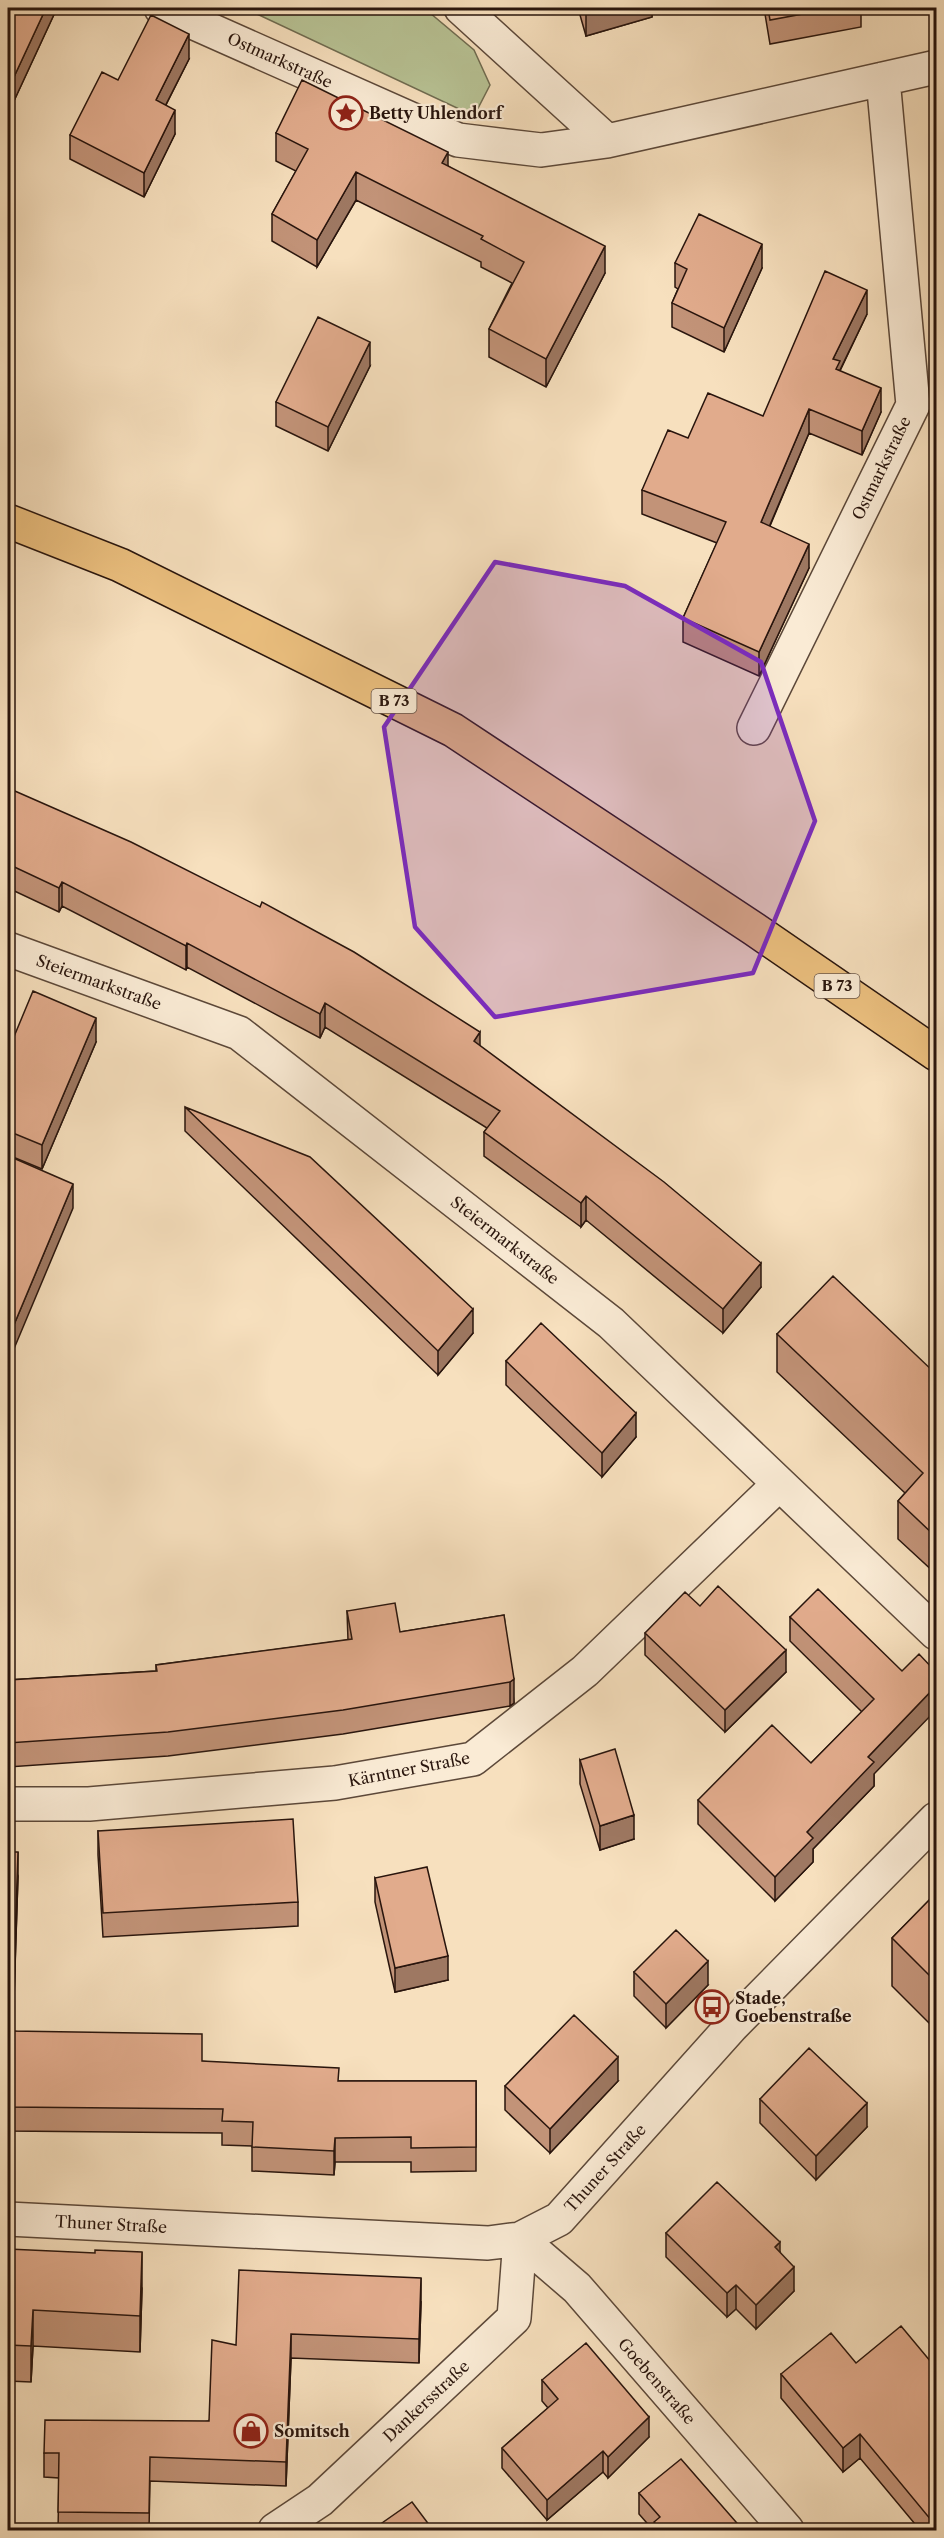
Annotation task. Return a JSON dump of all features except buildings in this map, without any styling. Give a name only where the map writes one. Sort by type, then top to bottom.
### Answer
[{"type":"main road","name":"B 73","points":[[8,521],[120,565],[453,730],[754,929],[936,1054]]},
{"type":"street","name":"Ostmarkstraße","points":[[161,8],[458,140],[541,150],[607,141],[936,67]]},
{"type":"street","points":[[461,8],[607,141]]},
{"type":"street","name":"Ostmarkstraße","points":[[754,728],[913,405],[883,79]]},
{"type":"street","name":"Steiermarkstraße","points":[[8,949],[239,1033],[611,1323],[936,1633]]},
{"type":"street","name":"Kärntner Straße","points":[[8,1804],[89,1804],[335,1783],[473,1759],[585,1671],[779,1484]]},
{"type":"street","name":"Thuner Straße","points":[[8,2219],[488,2243],[520,2239],[559,2219],[732,2026],[936,1819]]},
{"type":"street","name":"Dankersstraße","points":[[274,2530],[320,2500],[514,2318],[520,2239]]},
{"type":"street","name":"Goebenstraße","points":[[520,2239],[577,2288],[787,2530]]},
{"type":"highlighted area","points":[[495,562],[625,586],[761,662],[815,821],[753,973],[495,1017],[415,927],[384,727]]},
{"type":"green space","points":[[244,8],[424,8],[474,50],[490,85],[474,116]]},
{"type":"place","name":"Betty Uhlendorf","points":[[346,113]]},
{"type":"place","name":"Stade, Goebenstraße","points":[[712,2007]]},
{"type":"place","name":"Somitsch","points":[[251,2431]]}]
